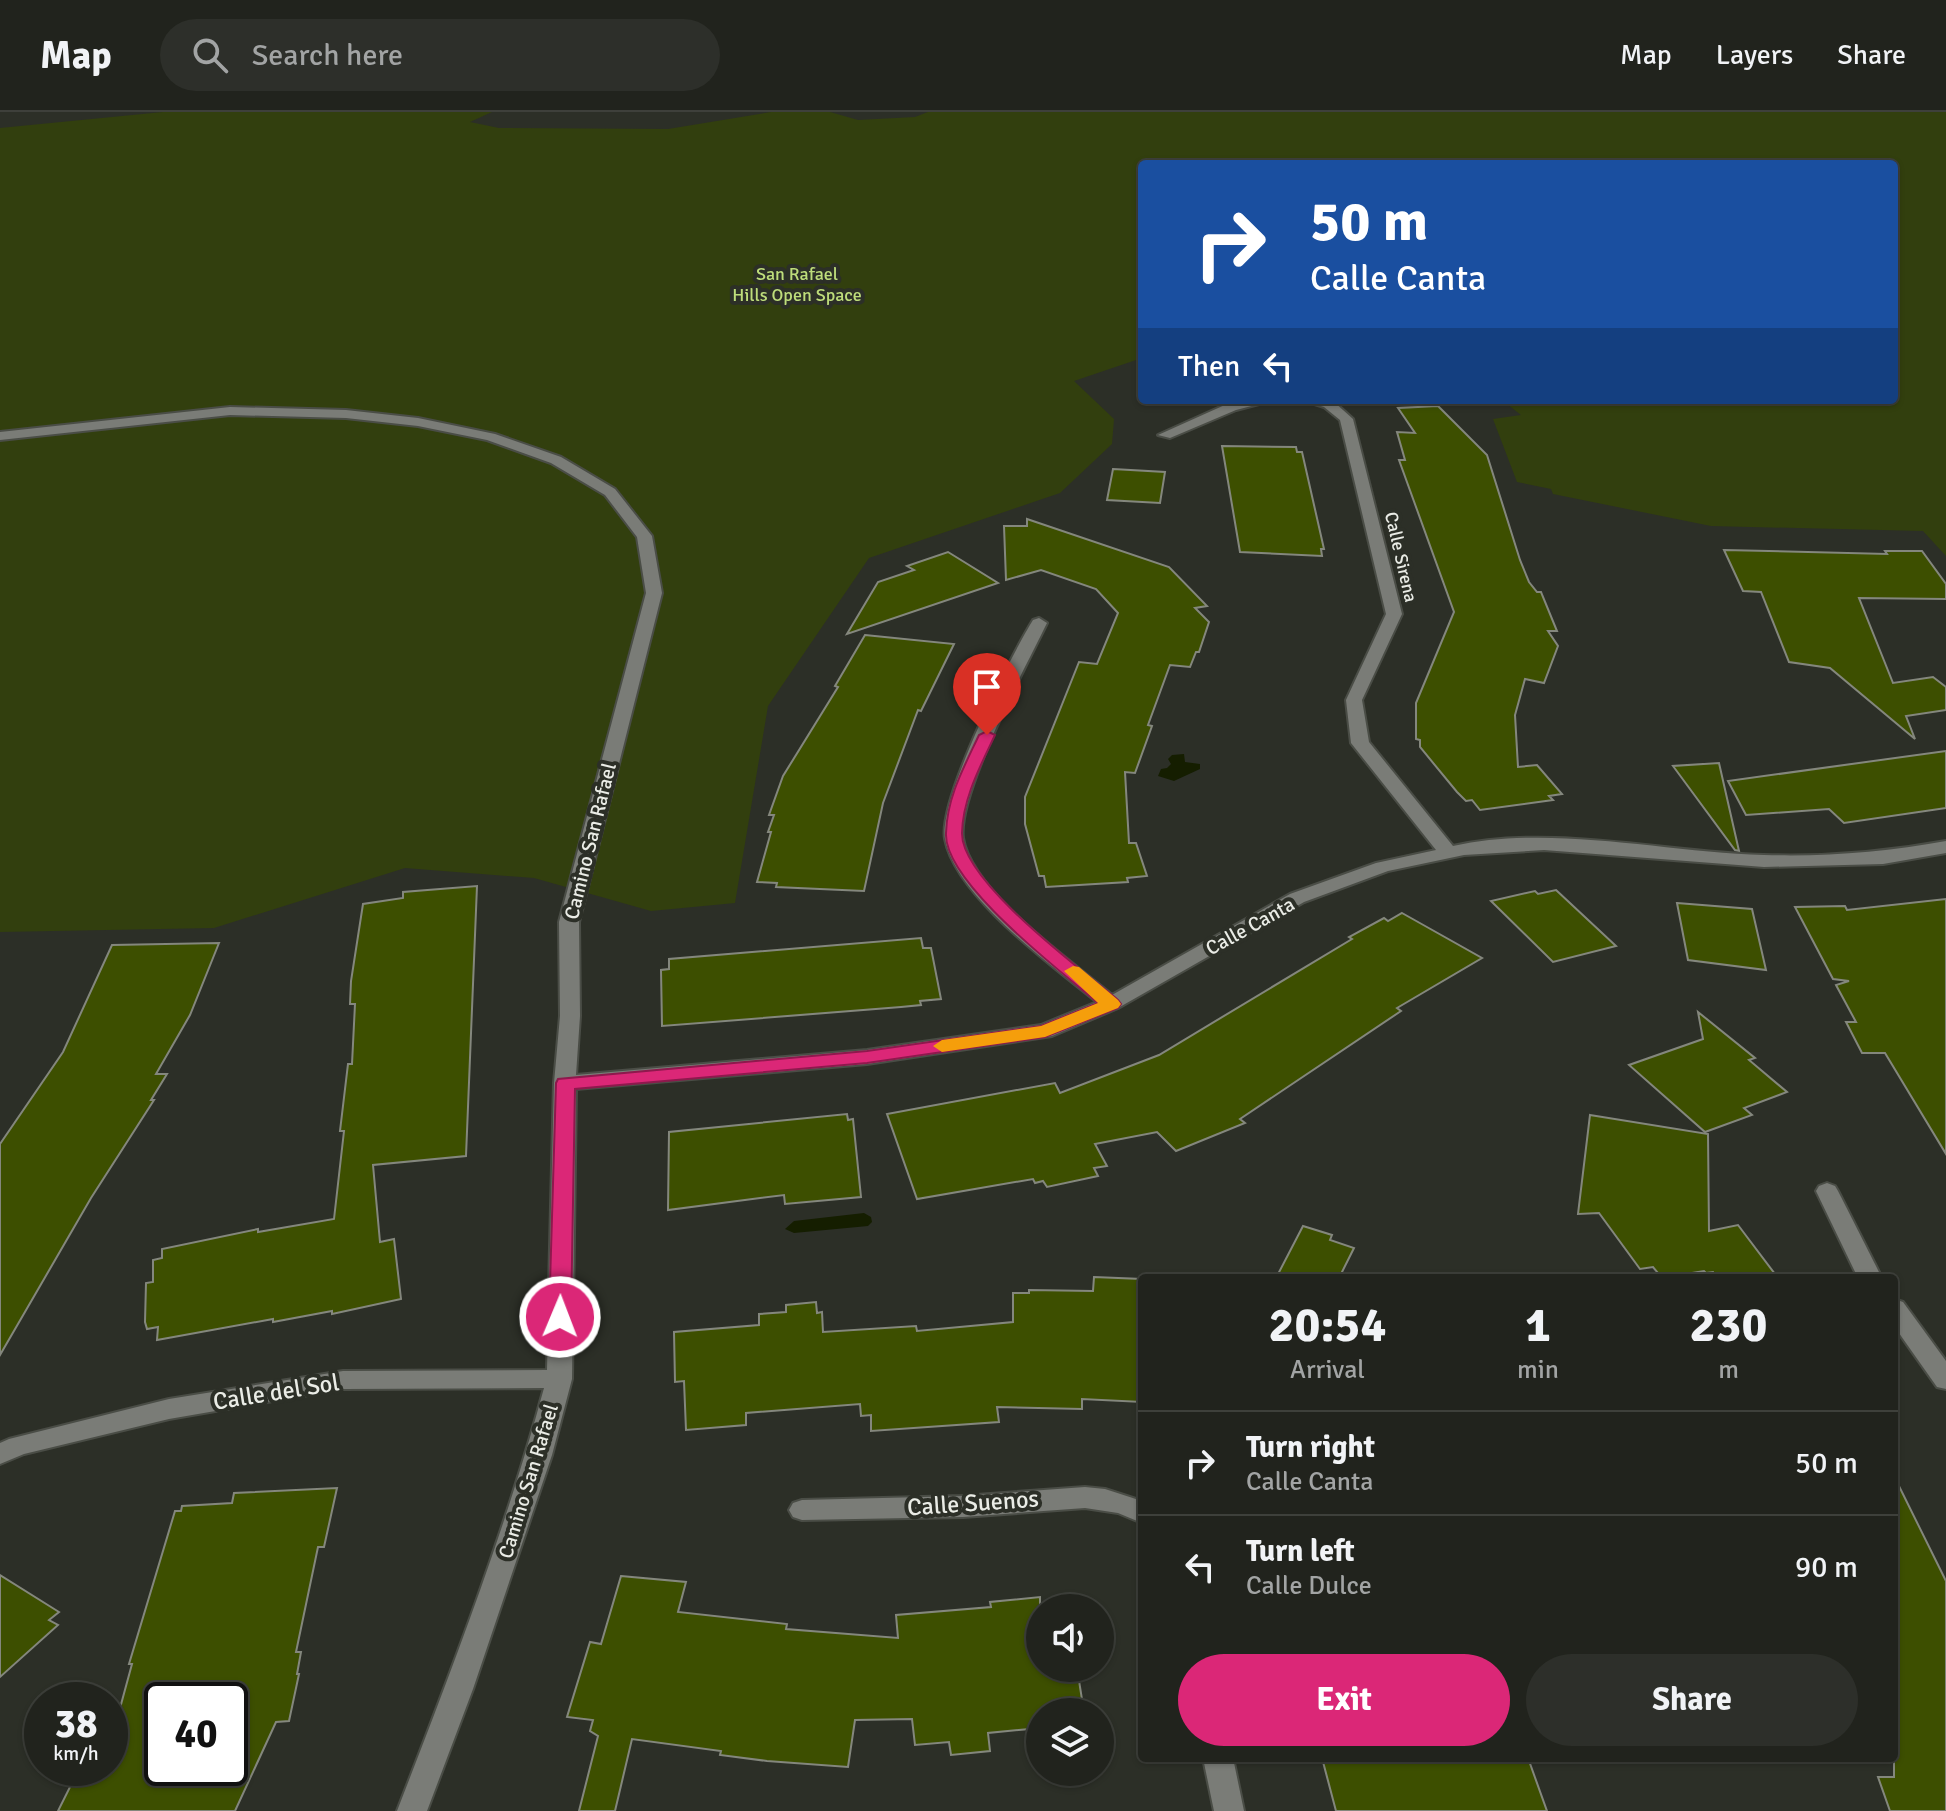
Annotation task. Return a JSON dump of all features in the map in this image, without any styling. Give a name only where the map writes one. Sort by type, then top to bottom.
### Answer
[{"type":"street","points":[[1165,435],[1232,407],[1247,404]]},
{"type":"street","name":"Calle Sirena","points":[[1328,404],[1346,419],[1394,614],[1354,700],[1360,743],[1448,852]]},
{"type":"street","name":"Camino San Rafael","points":[[0,436],[230,411],[344,413],[457,428],[524,446],[581,472],[621,504],[642,529],[651,552],[654,593],[569,922],[570,1016],[565,1083],[559,1379],[539,1455],[459,1689],[412,1811]]},
{"type":"street","points":[[1039,623],[961,791],[953,836],[969,873],[1015,923],[1111,1004]]},
{"type":"street","name":"Calle Canta","points":[[565,1083],[867,1057],[1045,1031],[1111,1004],[1297,898],[1383,867],[1448,852],[1544,844],[1764,861],[1883,858],[1946,847]]},
{"type":"street","points":[[1827,1191],[1868,1274]]},
{"type":"street","points":[[1898,1314],[1946,1380]]},
{"type":"street","name":"Calle del Sol","points":[[0,1454],[18,1446],[169,1409],[343,1380],[559,1379]]},
{"type":"street","name":"Calle Suenos","points":[[802,1510],[986,1505],[1092,1497],[1115,1499],[1138,1510]]},
{"type":"street","points":[[1219,1762],[1229,1811]]},
{"type":"green space","name":"San Rafael Hills Open Space","points":[[163,112],[492,112],[470,122],[499,128],[668,129],[771,112],[830,112],[858,120],[915,117],[928,112],[1946,112],[1946,556],[1923,531],[1711,526],[1553,494],[1551,489],[1517,482],[1493,419],[1521,415],[1507,404],[1898,404],[1898,160],[1138,160],[1138,359],[1074,381],[1114,419],[1112,444],[1060,493],[869,558],[768,706],[735,903],[651,911],[534,878],[405,868],[214,928],[0,932],[0,128]]},
{"type":"shaded area","points":[[1184,754],[1185,762],[1200,764],[1200,769],[1174,781],[1158,776],[1161,769],[1171,764],[1168,759],[1172,755]]},
{"type":"shaded area","points":[[864,1213],[871,1217],[872,1222],[868,1226],[794,1233],[785,1229],[794,1221]]},
{"type":"building","points":[[1438,406],[1487,455],[1520,560],[1529,582],[1537,592],[1541,592],[1557,631],[1548,631],[1558,646],[1544,683],[1525,679],[1515,715],[1518,767],[1537,765],[1562,794],[1549,796],[1553,800],[1480,810],[1472,800],[1466,801],[1457,792],[1420,747],[1420,740],[1416,739],[1416,703],[1454,612],[1399,460],[1405,460],[1397,432],[1415,433],[1398,408]]},
{"type":"building","points":[[1222,446],[1296,447],[1297,452],[1302,452],[1324,549],[1321,549],[1322,556],[1240,552]]},
{"type":"building","points":[[1113,469],[1165,472],[1160,503],[1107,500]]},
{"type":"building","points":[[1027,519],[1169,567],[1207,606],[1195,608],[1209,622],[1199,652],[1196,652],[1190,667],[1170,665],[1148,725],[1152,726],[1135,773],[1125,772],[1129,843],[1136,843],[1147,876],[1127,878],[1128,882],[1046,887],[1044,876],[1039,876],[1025,824],[1025,797],[1079,662],[1097,664],[1118,613],[1096,589],[1041,570],[1006,580],[1004,526],[1027,526]]},
{"type":"building","points":[[1724,550],[1887,554],[1885,551],[1922,551],[1946,584],[1946,599],[1859,598],[1893,683],[1933,677],[1946,687],[1946,710],[1906,716],[1915,739],[1830,668],[1789,662],[1761,592],[1743,591]]},
{"type":"building","points":[[948,552],[998,583],[847,634],[878,582],[914,570],[907,566]]},
{"type":"building","points":[[865,635],[954,644],[921,711],[918,710],[883,803],[864,891],[776,887],[777,883],[757,882],[774,815],[769,815],[783,776],[838,687],[835,686]]},
{"type":"building","points":[[1946,751],[1946,808],[1844,823],[1829,809],[1746,815],[1728,781]]},
{"type":"building","points":[[1719,763],[1739,851],[1735,850],[1673,766]]},
{"type":"building","points":[[477,886],[466,1156],[373,1165],[380,1242],[394,1239],[401,1299],[332,1314],[332,1311],[273,1322],[273,1319],[157,1340],[158,1327],[147,1329],[145,1322],[146,1283],[153,1282],[153,1260],[162,1258],[162,1249],[258,1229],[258,1232],[334,1219],[344,1131],[340,1131],[348,1064],[352,1064],[355,1004],[350,1004],[351,981],[363,904],[403,898],[403,892]]},
{"type":"building","points":[[1556,890],[1616,946],[1553,962],[1491,901],[1535,891],[1538,894]]},
{"type":"building","points":[[1946,899],[1946,1154],[1885,1053],[1862,1053],[1846,1022],[1856,1022],[1836,985],[1849,981],[1833,979],[1795,907],[1845,906],[1847,910]]},
{"type":"building","points":[[1677,903],[1752,909],[1766,970],[1688,960]]},
{"type":"building","points":[[1402,913],[1482,958],[1397,1008],[1401,1011],[1240,1119],[1245,1123],[1176,1151],[1157,1132],[1095,1144],[1107,1166],[1094,1168],[1098,1176],[1047,1187],[1043,1181],[1035,1183],[1033,1179],[917,1199],[887,1114],[1055,1083],[1060,1093],[1159,1055],[1352,939],[1349,937],[1384,918],[1388,921]]},
{"type":"building","points":[[921,938],[923,948],[931,948],[941,999],[901,1007],[662,1026],[661,970],[669,969],[669,959]]},
{"type":"building","points":[[219,943],[190,1015],[156,1074],[167,1074],[151,1100],[154,1100],[91,1198],[0,1355],[0,1144],[63,1052],[112,945]]},
{"type":"building","points":[[1698,1012],[1755,1058],[1749,1060],[1787,1092],[1744,1108],[1752,1115],[1705,1132],[1629,1065],[1703,1039]]},
{"type":"building","points":[[847,1114],[848,1120],[853,1119],[861,1197],[785,1204],[784,1195],[668,1210],[669,1132]]},
{"type":"building","points":[[1590,1115],[1708,1134],[1709,1231],[1738,1225],[1775,1274],[1714,1274],[1704,1271],[1659,1274],[1653,1267],[1640,1269],[1599,1213],[1578,1214]]},
{"type":"building","points":[[1303,1226],[1332,1235],[1330,1240],[1354,1248],[1341,1274],[1278,1274]]},
{"type":"building","points":[[1094,1277],[1138,1279],[1138,1402],[1082,1399],[1082,1409],[997,1407],[999,1422],[871,1431],[871,1415],[861,1416],[860,1404],[746,1413],[746,1425],[686,1430],[684,1381],[675,1382],[674,1332],[759,1325],[759,1314],[786,1312],[786,1305],[816,1302],[817,1313],[822,1312],[823,1332],[916,1326],[917,1331],[1013,1322],[1013,1293],[1029,1293],[1029,1290],[1093,1291]]},
{"type":"building","points":[[1898,1484],[1946,1581],[1946,1811],[1890,1811],[1878,1777],[1894,1777],[1894,1762],[1898,1762]]},
{"type":"building","points":[[337,1488],[324,1547],[318,1547],[296,1652],[301,1652],[299,1674],[289,1721],[276,1722],[248,1783],[248,1682],[144,1682],[144,1786],[247,1786],[235,1811],[58,1811],[70,1786],[128,1786],[127,1682],[132,1664],[129,1664],[175,1511],[181,1511],[182,1506],[232,1503],[234,1493]]},
{"type":"building","points":[[0,1575],[59,1612],[49,1620],[58,1625],[0,1677]]},
{"type":"building","points":[[621,1576],[686,1582],[678,1612],[787,1624],[786,1629],[898,1638],[896,1615],[991,1607],[990,1602],[1026,1598],[1026,1682],[1079,1682],[1082,1698],[1026,1698],[1026,1729],[988,1733],[990,1751],[951,1755],[949,1742],[915,1745],[912,1719],[855,1720],[848,1767],[720,1755],[721,1751],[632,1739],[615,1811],[579,1811],[598,1736],[590,1731],[593,1720],[567,1717],[590,1642],[601,1644]]},
{"type":"building","points":[[1323,1762],[1529,1762],[1547,1811],[1336,1811]]},
{"type":"slow traffic","points":[[942,1046],[1045,1031],[1111,1004],[1073,971]]},
{"type":"route","points":[[560,1317],[565,1083],[867,1057],[1045,1031],[1111,1004],[1015,923],[969,873],[953,836],[961,791],[987,735]]}]
